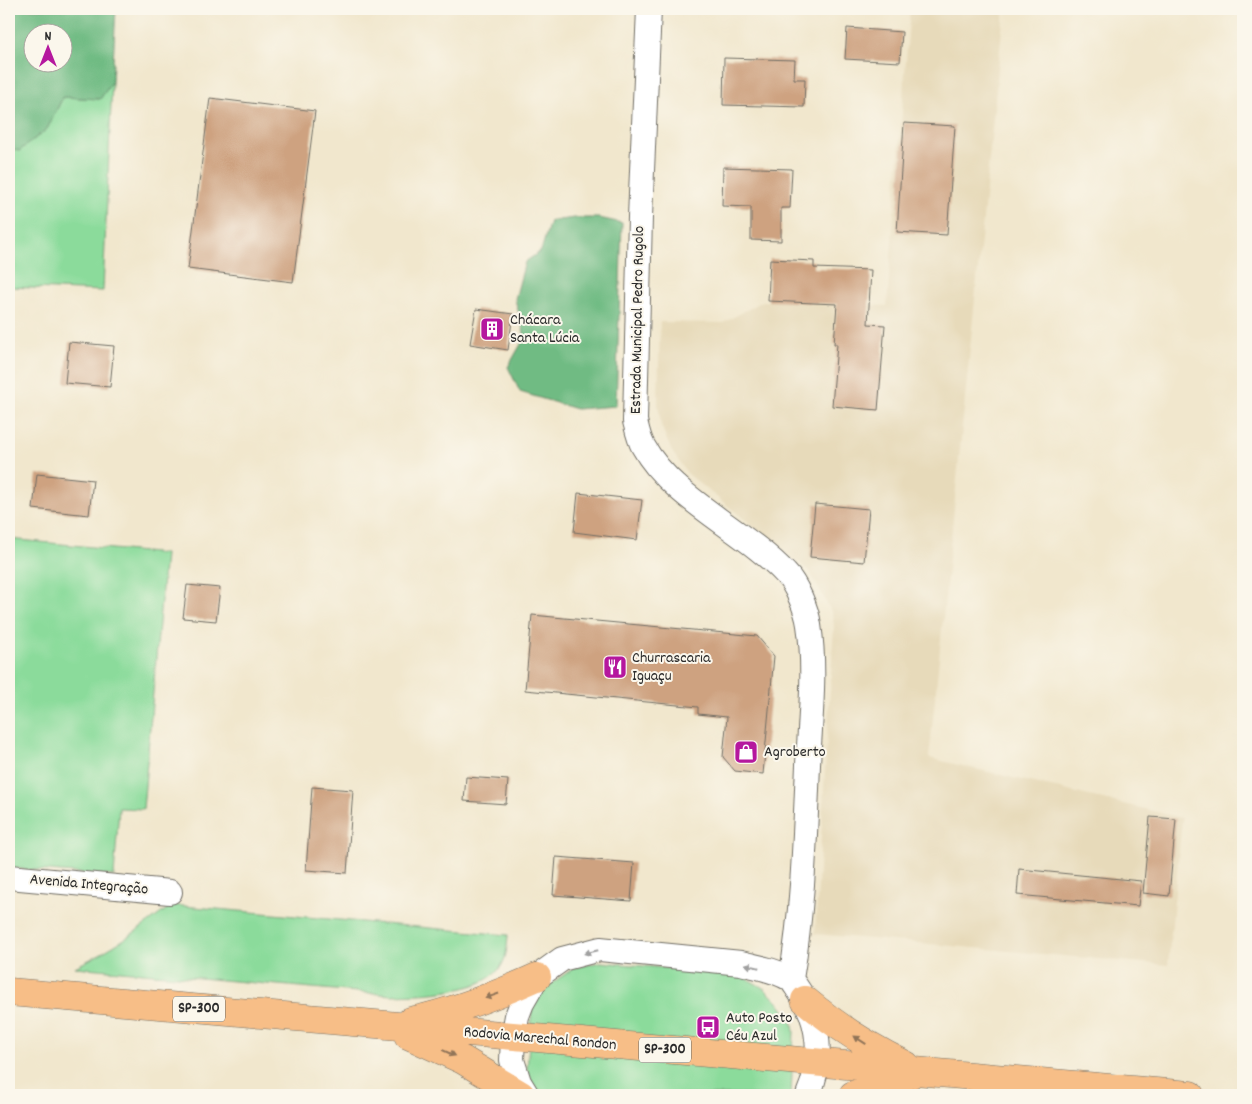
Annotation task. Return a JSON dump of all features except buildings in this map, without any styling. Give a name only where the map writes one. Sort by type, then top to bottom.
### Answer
[{"type":"main road","points":[[389,1026],[435,1015],[506,991],[537,977]]},
{"type":"main road","points":[[798,989],[830,1020],[880,1052],[918,1072]]},
{"type":"main road","name":"Rodovia Marechal Rondon","points":[[9,992],[1190,1095]]},
{"type":"main road","points":[[389,1026],[463,1060],[521,1095]]},
{"type":"main road","points":[[853,1095],[918,1072]]},
{"type":"street","name":"Estrada Municipal Pedro Rugolo","points":[[649,9],[640,217],[635,421],[643,446],[664,474],[685,494],[788,575],[803,604],[809,624],[812,685],[797,946],[798,989]]},
{"type":"street","name":"Avenida Integração","points":[[9,877],[170,892]]},
{"type":"street","points":[[527,1095],[519,1082],[512,1060],[513,1037],[517,1016],[522,1003],[537,977],[562,959],[600,950],[741,963],[763,969],[798,989],[813,1020],[818,1040],[814,1083],[808,1095]]},
{"type":"shaded area","points":[[910,9],[1004,9],[929,758],[1182,818],[1168,965],[815,934],[834,626],[832,613],[810,572],[687,473],[671,450],[661,425],[658,403],[660,322],[723,323],[763,301],[887,306]]},
{"type":"green space","points":[[9,9],[116,9],[112,82],[100,99],[63,97],[47,129],[19,151],[9,148]]},
{"type":"green space","points":[[112,82],[103,291],[9,287],[9,148],[19,151],[47,129],[63,97],[100,99]]},
{"type":"green space","points":[[599,218],[622,223],[616,406],[576,409],[520,392],[508,367],[525,337],[515,299],[525,262],[541,251],[550,221]]},
{"type":"green space","points":[[9,539],[165,554],[143,809],[119,808],[114,876],[9,868]]},
{"type":"green space","points":[[172,905],[508,935],[507,948],[500,968],[491,977],[465,988],[418,994],[391,995],[75,967],[125,939]]},
{"type":"green space","points":[[600,962],[731,974],[746,978],[765,989],[778,1002],[792,1021],[794,1031],[791,1095],[541,1095],[533,1086],[527,1069],[532,1008],[545,988],[574,968]]},
{"type":"place","name":"Chácara Santa Lúcia","points":[[492,329]]},
{"type":"place","name":"Churrascaria Iguaçu","points":[[615,667]]},
{"type":"place","name":"Agroberto","points":[[746,752]]},
{"type":"place","name":"Auto Posto Céu Azul","points":[[708,1027]]}]
